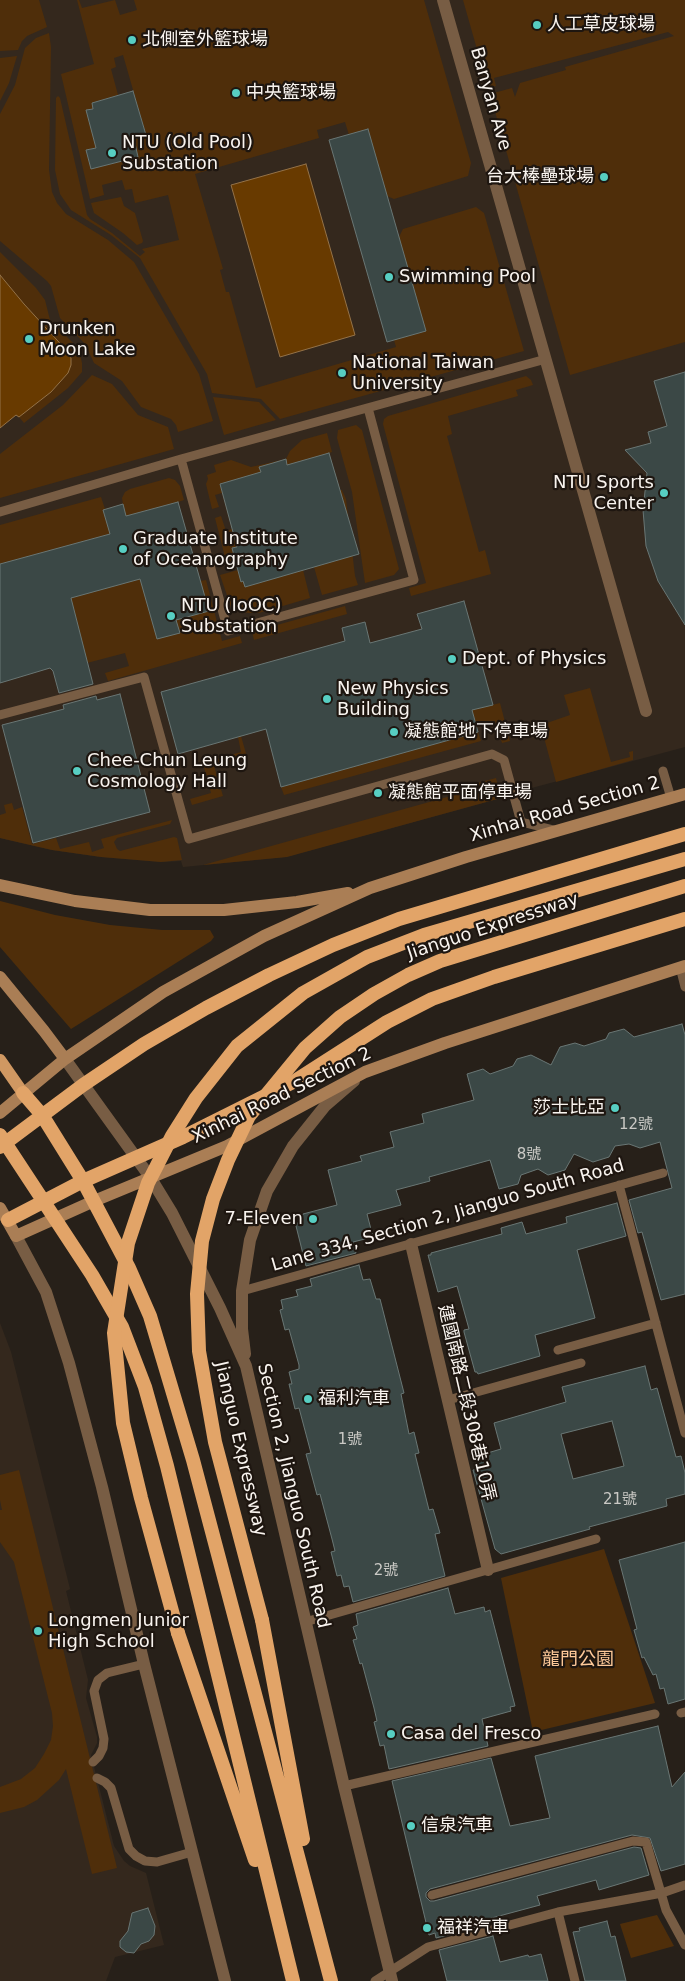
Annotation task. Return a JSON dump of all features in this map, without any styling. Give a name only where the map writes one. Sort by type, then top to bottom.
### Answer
[{"type":"highway","points":[[2,1142],[144,1044],[206,1008],[269,975],[333,945],[399,919],[685,834]]},
{"type":"highway","name":"Jianguo Expressway","points":[[285,1948],[178,1633],[141,1498],[123,1423],[114,1333],[128,1243],[148,1183],[172,1136],[196,1098],[237,1046],[303,993],[367,957],[424,935],[685,859]]},
{"type":"highway","name":"Jianguo Expressway","points":[[321,1938],[262,1620],[215,1442],[199,1351],[197,1294],[202,1241],[213,1199],[228,1160],[249,1116],[273,1085],[312,1042],[340,1017],[374,994],[408,975],[440,961],[685,886]]},
{"type":"highway","points":[[4,1214],[44,1201],[83,1181],[183,1137],[295,1081],[387,1022],[432,999],[494,977],[685,919]]},
{"type":"highway","name":"Jianguo Expressway","points":[[23,1093],[42,1115],[83,1181],[129,1268],[150,1316],[193,1460],[331,1981]]},
{"type":"highway","name":"Jianguo Expressway","points":[[2,1142],[44,1201],[92,1275],[122,1328],[145,1387],[168,1466],[293,1981]]},
{"type":"main road","name":"Xinhai Road Section 2","points":[[0,1113],[65,1059],[163,992],[264,936],[370,888],[466,857],[685,794]]},
{"type":"main road","name":"Xinhai Road Section 2","points":[[0,885],[75,901],[150,910],[224,910],[297,902],[370,888]]},
{"type":"main road","name":"Xinhai Road Section 2","points":[[16,1236],[150,1177],[227,1146],[365,1072],[445,1043],[682,966]]},
{"type":"main road","points":[[0,977],[44,1030],[65,1059]]},
{"type":"main road","points":[[0,1060],[23,1093]]},
{"type":"main road","points":[[4,1214],[16,1236]]},
{"type":"street","name":"Banyan Ave","points":[[443,0],[646,712]]},
{"type":"street","name":"Section 2, Jianguo South Road","points":[[65,1059],[150,1177],[186,1239],[246,1366],[305,1622],[391,1977]]},
{"type":"street","points":[[246,1366],[242,1329],[242,1291],[250,1240],[272,1184],[293,1146],[325,1106],[365,1072]]},
{"type":"street","points":[[16,1236],[46,1292],[69,1363],[102,1487],[144,1664],[225,1981]]},
{"type":"street","name":"建國南路二段308巷10弄","points":[[411,1244],[488,1570]]},
{"type":"lane","points":[[0,512],[182,459],[546,359]]},
{"type":"lane","points":[[182,459],[228,631],[414,580],[368,408]]},
{"type":"lane","points":[[0,715],[144,677],[189,839],[492,754],[504,760],[521,822],[556,831]]},
{"type":"lane","points":[[663,771],[671,798]]},
{"type":"lane","points":[[682,966],[685,987]]},
{"type":"lane","name":"Lane 334, Section 2, Jianguo South Road","points":[[242,1291],[663,1173]]},
{"type":"lane","points":[[619,1185],[685,1433]]},
{"type":"lane","points":[[558,1350],[656,1323]]},
{"type":"lane","points":[[448,1400],[581,1363]]},
{"type":"lane","points":[[305,1622],[596,1539]]},
{"type":"lane","points":[[93,1762],[100,1756],[104,1739],[94,1691],[98,1680],[107,1673],[144,1664]]},
{"type":"lane","points":[[344,1786],[655,1714]]},
{"type":"lane","points":[[97,1778],[111,1788],[129,1849],[136,1856],[145,1861],[156,1862],[192,1852]]},
{"type":"lane","points":[[432,1895],[634,1841],[646,1842],[666,1910],[685,1945]]},
{"type":"lane","points":[[375,1981],[391,1977],[428,1947],[558,1912],[662,1893],[685,1885]]},
{"type":"lane","points":[[558,1912],[574,1981]]},
{"type":"shaded area","name":"National Taiwan University","points":[[0,0],[685,0],[685,747],[524,790],[522,784],[499,790],[501,798],[286,857],[183,867],[181,861],[161,862],[101,857],[52,850],[0,838]]},
{"type":"shaded area","points":[[306,164],[355,335],[280,357],[231,185]]},
{"type":"shaded area","name":"Drunken Moon Lake","points":[[0,275],[68,352],[71,358],[71,365],[68,373],[51,392],[19,417],[16,415],[0,428]]},
{"type":"shaded area","name":"Longmen Junior High School","points":[[0,1323],[11,1352],[70,1589],[66,1591],[88,1680],[86,1698],[97,1737],[97,1743],[91,1755],[114,1846],[124,1861],[130,1866],[146,1873],[164,1945],[115,1957],[106,1981],[0,1981]]},
{"type":"green space","points":[[0,0],[39,0],[47,27],[27,36],[22,41],[18,50],[0,51]]},
{"type":"green space","points":[[77,0],[79,0],[82,8],[115,0],[120,15],[137,10],[134,0],[424,0],[471,163],[468,176],[394,199],[387,196],[349,135],[345,122],[317,130],[319,138],[195,174],[223,269],[220,270],[226,292],[229,292],[256,388],[396,347],[394,340],[399,237],[403,229],[476,207],[484,213],[524,351],[280,419],[261,399],[212,393],[207,374],[140,258],[111,235],[71,210],[60,194],[55,170],[56,98],[58,96],[87,215],[90,219],[112,233],[140,256],[145,252],[142,249],[179,240],[168,195],[135,203],[132,189],[125,190],[122,180],[102,185],[104,195],[90,199],[61,74],[94,64]],"holes":[[[123,55],[146,135],[134,139],[138,157],[91,169],[86,150],[123,142],[86,110],[93,109],[92,103],[118,95],[111,69],[116,67],[114,58]]]},
{"type":"green space","name":"台大棒壘球場","points":[[463,0],[685,0],[685,342],[570,375],[490,94],[512,88],[515,97],[520,83],[566,70],[565,67],[674,36],[668,32],[494,78],[496,86],[488,88]]},
{"type":"green space","points":[[49,33],[51,47],[49,170],[52,192],[57,203],[66,214],[108,240],[134,262],[199,374],[213,421],[178,432],[176,425],[171,419],[141,407],[122,381],[94,363],[85,344],[60,318],[51,286],[47,281],[0,241],[0,114],[15,85],[25,48],[36,38]]},
{"type":"green space","points":[[17,56],[9,83],[0,101],[0,58]]},
{"type":"green space","points":[[121,197],[124,206],[135,213],[143,241],[137,245],[94,213],[91,203]]},
{"type":"green space","points":[[0,252],[36,288],[45,300],[50,320],[73,343],[80,354],[82,363],[82,372],[68,388],[24,423],[19,417],[51,392],[68,373],[68,352],[0,275]]},
{"type":"green space","points":[[92,375],[112,384],[138,415],[168,427],[174,449],[0,498],[0,454],[63,405]]},
{"type":"green space","points":[[526,376],[533,385],[516,390],[518,396],[448,416],[452,434],[447,436],[479,552],[485,550],[491,574],[411,596],[409,588],[426,583],[383,424],[384,419],[388,416]]},
{"type":"green space","points":[[213,397],[259,402],[276,420],[224,435]]},
{"type":"green space","points":[[356,425],[362,430],[399,569],[394,575],[365,583],[352,492],[337,438],[338,430]]},
{"type":"green space","points":[[327,433],[332,452],[329,453],[340,490],[342,490],[346,499],[355,576],[358,585],[322,595],[314,567],[303,570],[310,598],[259,613],[236,611],[231,607],[220,575],[238,570],[236,562],[227,565],[215,518],[221,516],[226,531],[232,529],[222,493],[215,495],[219,507],[212,509],[206,484],[207,475],[216,472],[214,465],[231,460],[251,467],[286,459],[290,451],[302,440]]},
{"type":"green space","points":[[169,478],[175,480],[180,486],[184,500],[178,502],[200,581],[206,580],[222,641],[240,636],[242,643],[108,681],[105,673],[129,666],[125,653],[87,663],[0,635],[0,525],[101,497],[105,509],[123,504],[122,498],[125,492],[130,489]]},
{"type":"green space","points":[[345,606],[347,614],[254,640],[252,632]]},
{"type":"green space","points":[[590,688],[611,762],[630,757],[629,752],[633,751],[633,760],[556,782],[542,730],[544,724],[570,715],[564,695]]},
{"type":"green space","points":[[500,703],[510,741],[502,743],[495,721],[477,727],[472,710]]},
{"type":"green space","points":[[478,732],[481,741],[284,795],[281,787]]},
{"type":"green space","points":[[241,736],[247,757],[214,766],[223,796],[192,805],[190,799],[211,793],[203,763],[241,752],[238,737]]},
{"type":"green space","points":[[496,778],[501,798],[287,857],[203,865],[476,789],[474,784]]},
{"type":"green space","points":[[12,803],[14,810],[22,807],[32,844],[56,838],[60,849],[89,842],[92,852],[104,848],[101,839],[172,820],[170,824],[117,838],[114,842],[120,851],[174,837],[177,838],[182,860],[161,862],[101,857],[52,850],[0,838],[0,815],[6,813],[4,805]]},
{"type":"green space","points":[[0,901],[55,915],[110,925],[162,930],[210,930],[214,937],[211,941],[71,1029],[0,947]]},
{"type":"green space","points":[[19,1470],[117,1868],[92,1874],[66,1769],[59,1780],[37,1800],[24,1807],[0,1813],[0,1787],[21,1779],[35,1768],[51,1740],[53,1726],[52,1713],[14,1562],[0,1542],[0,1510],[2,1510],[0,1475]]},
{"type":"green space","name":"龍門公園","points":[[604,1549],[655,1703],[533,1732],[501,1578]]},
{"type":"green space","points":[[657,1915],[674,1946],[631,1958],[620,1924]]},
{"type":"building","points":[[133,91],[146,135],[134,139],[138,157],[91,169],[86,150],[96,148],[86,110],[93,109],[92,103]]},
{"type":"building","name":"Swimming Pool","points":[[368,129],[426,331],[387,342],[329,140]]},
{"type":"building","name":"NTU Sports Center","points":[[685,372],[685,625],[658,581],[646,546],[643,510],[647,473],[625,450],[651,443],[648,432],[667,426],[654,381]]},
{"type":"building","points":[[329,453],[359,554],[245,587],[243,581],[241,582],[232,548],[237,547],[220,484],[261,472],[259,467],[286,459],[287,465]]},
{"type":"building","name":"Graduate Institute of Oceanography","points":[[178,502],[209,611],[176,620],[180,633],[157,639],[140,579],[71,598],[93,684],[59,693],[53,671],[50,668],[0,683],[0,564],[110,534],[103,510],[123,504],[126,516]]},
{"type":"building","name":"New Physics Building","points":[[464,601],[493,705],[472,710],[478,732],[281,787],[266,729],[178,754],[161,692],[345,641],[342,628],[365,622],[370,643],[422,629],[417,614]]},
{"type":"building","name":"Chee-Chun Leung Cosmology Hall","points":[[120,694],[150,812],[33,843],[2,725],[64,709],[63,705],[96,696],[97,700]]},
{"type":"building","points":[[682,1024],[685,1035],[685,1294],[661,1300],[642,1232],[638,1233],[629,1200],[672,1188],[660,1142],[640,1148],[629,1144],[615,1146],[609,1157],[593,1162],[574,1154],[565,1170],[548,1175],[538,1169],[521,1175],[518,1184],[499,1189],[490,1160],[429,1177],[430,1181],[396,1190],[401,1205],[367,1214],[373,1237],[353,1242],[356,1253],[306,1266],[296,1226],[303,1214],[337,1205],[328,1170],[362,1161],[360,1156],[394,1147],[390,1132],[424,1123],[422,1114],[474,1100],[467,1074],[483,1069],[490,1074],[513,1066],[517,1059],[531,1055],[551,1065],[560,1047],[575,1043],[584,1046],[606,1039],[609,1033],[624,1029],[634,1037]]},
{"type":"building","points":[[617,1203],[626,1236],[577,1250],[595,1318],[535,1335],[540,1356],[478,1374],[475,1372],[464,1332],[464,1330],[469,1329],[457,1286],[438,1292],[428,1255],[502,1234],[501,1228],[522,1222],[526,1234],[567,1223],[566,1217]]},
{"type":"building","points":[[359,1265],[363,1280],[370,1279],[376,1299],[380,1299],[404,1393],[401,1394],[409,1434],[414,1432],[419,1453],[415,1454],[429,1510],[433,1509],[440,1533],[435,1534],[445,1576],[353,1602],[349,1586],[344,1587],[341,1575],[337,1576],[331,1552],[335,1551],[332,1539],[320,1494],[317,1495],[306,1454],[311,1453],[299,1408],[295,1409],[289,1384],[292,1384],[289,1372],[299,1369],[299,1365],[289,1329],[285,1330],[280,1310],[283,1309],[281,1300],[298,1296],[296,1290],[312,1286],[310,1279]]},
{"type":"building","points":[[645,1366],[651,1390],[657,1388],[676,1457],[681,1456],[685,1473],[685,1494],[666,1499],[667,1506],[501,1554],[495,1549],[473,1470],[478,1469],[474,1457],[501,1449],[494,1423],[566,1402],[562,1387]],"holes":[[[612,1421],[624,1466],[573,1479],[561,1434]]]},
{"type":"building","points":[[685,1542],[685,1699],[668,1704],[664,1688],[660,1689],[656,1674],[653,1675],[644,1657],[642,1658],[634,1630],[637,1629],[619,1560]]},
{"type":"building","points":[[448,1588],[455,1614],[484,1607],[485,1612],[490,1610],[515,1706],[510,1707],[511,1711],[482,1719],[488,1746],[389,1769],[384,1745],[380,1746],[374,1722],[377,1721],[362,1663],[360,1664],[353,1640],[357,1639],[353,1627],[358,1625],[356,1614]]},
{"type":"building","points":[[658,1726],[672,1787],[685,1772],[685,1864],[661,1871],[650,1838],[632,1835],[430,1889],[426,1893],[426,1897],[430,1901],[434,1901],[634,1847],[641,1848],[649,1875],[599,1890],[596,1880],[537,1896],[540,1905],[488,1919],[490,1924],[436,1938],[435,1933],[429,1935],[392,1781],[491,1758],[510,1826],[550,1818],[535,1756]]},
{"type":"building","points":[[148,1908],[155,1926],[154,1935],[149,1941],[141,1944],[134,1953],[126,1952],[120,1947],[120,1941],[128,1931],[132,1913]]},
{"type":"building","points":[[607,1921],[611,1937],[615,1936],[626,1981],[585,1981],[573,1932],[580,1931],[579,1928]]},
{"type":"building","points":[[493,1936],[500,1962],[528,1955],[529,1957],[541,1954],[548,1981],[447,1981],[439,1950]]},
{"type":"place","name":"人工草皮球場","points":[[537,25]]},
{"type":"place","name":"北側室外籃球場","points":[[132,40]]},
{"type":"place","name":"中央籃球場","points":[[236,93]]},
{"type":"place","name":"NTU (Old Pool) Substation","points":[[112,153]]},
{"type":"place","name":"台大棒壘球場","points":[[604,177]]},
{"type":"place","name":"Swimming Pool","points":[[389,277]]},
{"type":"place","name":"Drunken Moon Lake","points":[[29,339]]},
{"type":"place","name":"National Taiwan University","points":[[342,373]]},
{"type":"place","name":"NTU Sports Center","points":[[664,493]]},
{"type":"place","name":"Graduate Institute of Oceanography","points":[[123,549]]},
{"type":"place","name":"NTU (IoOC) Substation","points":[[171,616]]},
{"type":"place","name":"Dept. of Physics","points":[[452,659]]},
{"type":"place","name":"New Physics Building","points":[[327,699]]},
{"type":"place","name":"凝態館地下停車場","points":[[394,732]]},
{"type":"place","name":"Chee-Chun Leung Cosmology Hall","points":[[77,771]]},
{"type":"place","name":"凝態館平面停車場","points":[[378,793]]},
{"type":"place","name":"莎士比亞","points":[[615,1108]]},
{"type":"place","name":"7-Eleven","points":[[313,1219]]},
{"type":"place","name":"福利汽車","points":[[308,1399]]},
{"type":"place","name":"Longmen Junior High School","points":[[38,1631]]},
{"type":"place","name":"Casa del Fresco","points":[[391,1734]]},
{"type":"place","name":"信泉汽車","points":[[411,1826]]},
{"type":"place","name":"福祥汽車","points":[[427,1928]]}]
